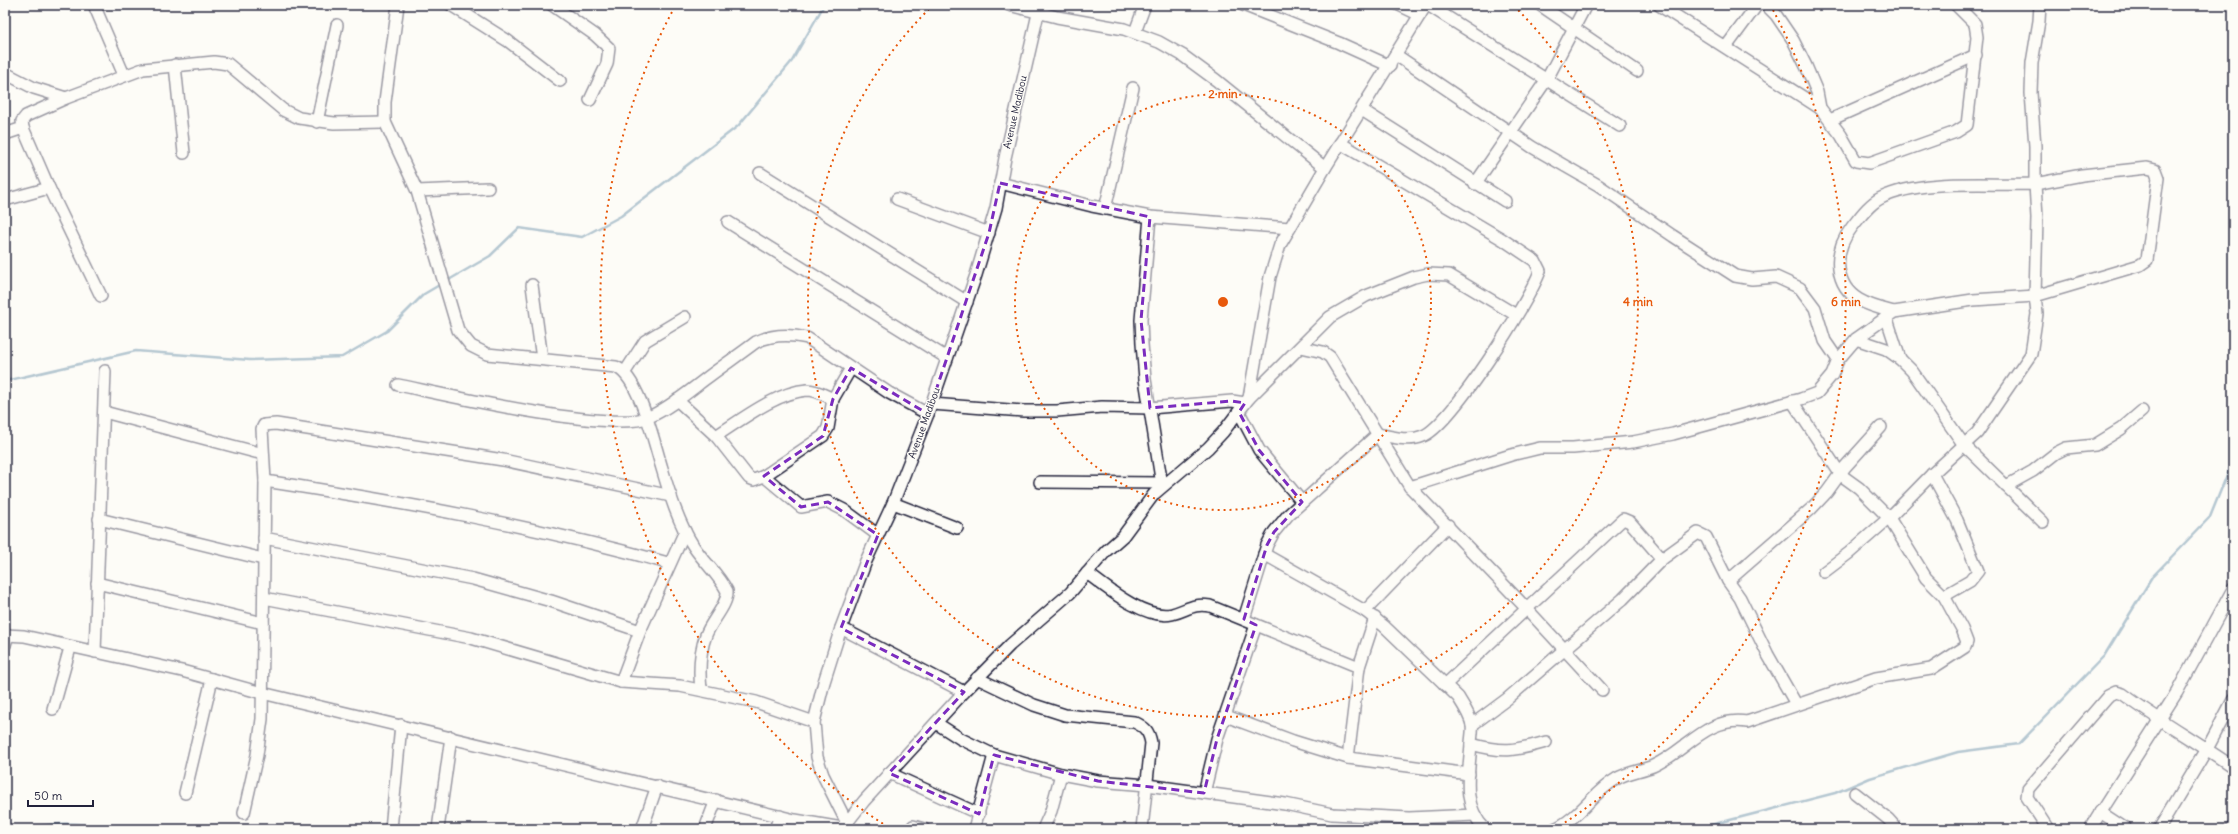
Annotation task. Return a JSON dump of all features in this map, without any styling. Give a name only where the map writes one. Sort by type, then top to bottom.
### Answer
[{"type":"street","points":[[94,5],[124,75]]},
{"type":"street","points":[[398,5],[385,102],[385,122],[417,191],[456,324],[466,341],[471,346],[487,354],[616,367],[625,372],[648,418],[671,496],[685,531],[694,547],[727,591],[726,600],[706,636],[698,667],[701,690]]},
{"type":"street","points":[[451,5],[508,41],[560,81]]},
{"type":"street","points":[[552,5],[596,35],[609,48],[608,64],[590,100]]},
{"type":"street","points":[[1009,5],[1039,9],[1135,32],[1160,42],[1182,55],[1325,168]]},
{"type":"street","points":[[1135,32],[1145,5]]},
{"type":"street","points":[[1243,5],[1339,43],[1390,66]]},
{"type":"street","points":[[1399,5],[1420,15]]},
{"type":"street","points":[[1302,502],[1259,450],[1244,404],[1270,276],[1280,245],[1340,143],[1390,66],[1427,5],[1620,126]]},
{"type":"street","points":[[1540,5],[1636,71]]},
{"type":"street","points":[[1475,184],[1509,131],[1547,79],[1573,27],[1586,5]]},
{"type":"street","points":[[1659,5],[1820,108],[1830,120],[1856,161],[1869,164],[1956,132],[1968,125],[1977,37],[1975,24],[1956,5]]},
{"type":"street","points":[[1726,47],[1757,5]]},
{"type":"street","points":[[1766,5],[1776,15],[1793,40],[1817,92],[1820,108]]},
{"type":"street","points":[[1824,572],[1849,553],[1888,518],[1932,474],[1977,433],[2031,354],[2036,321],[2035,296],[2037,218],[2034,184],[2035,146],[2031,93],[2032,63],[2040,5]]},
{"type":"street","name":"Avenue Madibou","points":[[845,827],[817,757],[814,722],[824,682],[841,628],[930,409],[989,233],[1039,9]]},
{"type":"street","points":[[318,122],[337,25]]},
{"type":"street","points":[[1396,55],[1532,147],[1598,185],[1735,276],[1752,279],[1776,277],[1800,288],[1815,308],[1825,341],[1838,360]]},
{"type":"street","points":[[1830,120],[1976,55]]},
{"type":"street","points":[[101,296],[49,188],[23,128],[22,121],[26,116],[66,98],[143,69],[175,64],[214,62],[228,64],[283,110],[299,118],[318,122],[385,122]]},
{"type":"street","points":[[175,64],[184,153]]},
{"type":"street","points":[[5,73],[34,88],[66,98]]},
{"type":"street","points":[[1105,209],[1133,88]]},
{"type":"street","points":[[1362,110],[1475,184],[1505,201]]},
{"type":"street","points":[[5,134],[23,128]]},
{"type":"street","points":[[1340,143],[1535,261],[1540,271],[1516,315],[1466,393],[1432,431],[1423,436],[1412,439],[1378,434]]},
{"type":"street","points":[[1410,487],[1540,448],[1573,448],[1633,442],[1673,434],[1792,401],[1801,400],[1817,393],[1832,375],[1838,360],[1856,339],[1890,314],[1973,300],[2035,296],[2140,265],[2147,260],[2158,178],[2155,170],[2147,168],[2082,175],[2034,184],[1973,184],[1920,188],[1898,192],[1880,198],[1862,213],[1844,238],[1838,260],[1841,280],[1851,295],[1868,306],[1890,314]]},
{"type":"street","points":[[760,173],[967,302]]},
{"type":"street","points":[[1000,183],[1105,209],[1150,217],[1290,228]]},
{"type":"street","points":[[5,200],[49,188]]},
{"type":"street","points":[[417,191],[488,188]]},
{"type":"street","points":[[898,199],[989,233]]},
{"type":"street","points":[[1150,217],[1141,320],[1145,379],[1162,484]]},
{"type":"street","points":[[728,222],[947,358]]},
{"type":"street","points":[[6,638],[24,636],[70,648],[95,652],[212,679],[262,693],[780,816],[845,827],[889,773],[977,678],[1010,646],[1056,607],[1123,536],[1144,506],[1162,484],[1208,448],[1244,404],[1330,317],[1346,306],[1384,287],[1428,274],[1448,274],[1516,315]]},
{"type":"street","points":[[532,285],[542,360]]},
{"type":"street","points":[[1890,314],[1900,359]]},
{"type":"street","points":[[625,372],[645,341],[685,317]]},
{"type":"street","points":[[398,385],[560,416],[609,421],[636,420],[648,418],[677,400],[756,342],[766,337],[786,335],[807,338],[889,393],[930,409],[1057,411],[1102,407],[1150,408],[1232,401],[1244,404]]},
{"type":"street","points":[[1856,339],[1886,349],[1900,359],[1912,371],[1964,445],[2044,522]]},
{"type":"street","points":[[1301,347],[1323,352],[1330,357],[1410,487],[1527,608],[1602,690]]},
{"type":"street","points":[[677,400],[716,436],[750,478],[754,480],[764,476],[823,436],[828,428],[833,399],[851,368]]},
{"type":"street","points":[[95,652],[105,371]]},
{"type":"street","points":[[716,436],[781,397],[796,392],[818,392],[833,399]]},
{"type":"street","points":[[1554,829],[1571,819],[1616,779],[1653,766],[1718,724],[1733,720],[1747,722],[1796,704],[1876,678],[1931,669],[1965,648],[1967,642],[1962,629],[1944,596],[1926,578],[1888,518],[1859,488],[1841,475],[1792,401]]},
{"type":"street","points":[[2006,486],[2033,471],[2056,452],[2066,448],[2095,446],[2121,429],[2142,411]]},
{"type":"street","points":[[104,412],[263,454]]},
{"type":"street","points":[[244,813],[257,755],[262,719],[265,481],[262,429],[264,425],[268,423],[511,462],[671,496]]},
{"type":"street","points":[[1728,581],[1811,509],[1841,475],[1845,467],[1881,427]]},
{"type":"street","points":[[1244,619],[1264,554],[1274,532],[1302,502],[1378,434]]},
{"type":"street","points":[[1932,474],[1957,520],[1978,571],[1970,581],[1944,596]]},
{"type":"street","points":[[764,476],[801,507],[828,502],[844,510],[878,535]]},
{"type":"street","points":[[265,481],[358,495],[501,522],[554,533],[668,563]]},
{"type":"street","points":[[1040,482],[1162,484]]},
{"type":"street","points":[[893,503],[957,528]]},
{"type":"street","points":[[1445,684],[1623,519],[1630,522],[1662,559]]},
{"type":"street","points":[[99,520],[263,559]]},
{"type":"street","points":[[1364,611],[1448,525]]},
{"type":"street","points":[[621,682],[668,563],[685,531]]},
{"type":"street","points":[[1472,725],[1495,709],[1624,599],[1662,559],[1698,532],[1703,534],[1728,581],[1740,598],[1768,655],[1796,704]]},
{"type":"street","points":[[264,538],[473,579],[551,601],[640,631]]},
{"type":"street","points":[[1264,554],[1375,618],[1445,684],[1466,709],[1472,725],[1468,774],[1470,804],[1475,816],[1486,829]]},
{"type":"street","points":[[1087,573],[1128,602],[1160,614],[1172,614],[1193,605],[1200,604],[1244,619],[1359,667]]},
{"type":"street","points":[[97,583],[264,623]]},
{"type":"street","points":[[2090,829],[2191,669],[2233,589]]},
{"type":"street","points":[[264,598],[470,638],[621,682],[701,690],[756,702],[814,722]]},
{"type":"street","points":[[1348,758],[1359,667],[1375,618]]},
{"type":"street","points":[[1204,793],[1217,739],[1256,625]]},
{"type":"street","points":[[841,628],[964,692]]},
{"type":"street","points":[[53,708],[70,648]]},
{"type":"street","points":[[977,678],[1034,705],[1065,715],[1134,722],[1144,726],[1149,734],[1151,744],[1142,829]]},
{"type":"street","points":[[185,793],[212,679]]},
{"type":"street","points":[[2048,829],[2027,798],[2028,789],[2108,696],[2116,692],[2123,694],[2159,721],[2207,749],[2233,767]]},
{"type":"street","points":[[2159,829],[2207,749],[2233,700]]},
{"type":"street","points":[[1226,716],[1293,741],[1348,758],[1468,774]]},
{"type":"street","points":[[936,723],[961,740],[994,755],[1061,774],[1098,781],[1147,785],[1285,804],[1332,814],[1409,818],[1475,816]]},
{"type":"street","points":[[391,829],[401,725]]},
{"type":"street","points":[[438,829],[451,737]]},
{"type":"street","points":[[1471,744],[1502,751],[1525,748],[1546,742]]},
{"type":"street","points":[[974,829],[994,755]]},
{"type":"street","points":[[889,773],[979,814]]},
{"type":"street","points":[[1043,829],[1051,811],[1061,774]]},
{"type":"street","points":[[642,829],[657,786]]},
{"type":"street","points":[[1855,793],[1888,819],[1897,829]]},
{"type":"street","points":[[705,829],[716,800]]},
{"type":"street","points":[[2100,812],[2126,829]]},
{"type":"street","points":[[776,829],[780,816]]},
{"type":"street","points":[[913,826],[924,829]]},
{"type":"highlighted area","points":[[1000,183],[1150,217],[1141,320],[1150,408],[1232,401],[1245,403],[1239,412],[1259,450],[1302,502],[1274,532],[1267,545],[1244,619],[1256,625],[1217,739],[1204,793],[1098,781],[994,755],[979,814],[889,773],[964,692],[841,628],[878,535],[828,502],[801,507],[764,476],[823,436],[833,399],[851,368],[928,414],[989,233]]},
{"type":"waterway","points":[[447,281],[490,256],[519,228],[582,237],[621,216],[738,126],[792,61],[824,5]]},
{"type":"waterway","points":[[2231,5],[2233,11]]},
{"type":"waterway","points":[[5,381],[136,351],[250,360],[342,357],[387,331],[424,294],[441,284]]},
{"type":"waterway","points":[[1695,829],[1835,793],[1870,778],[1958,752],[2019,744],[2104,656],[2153,576],[2210,517],[2233,460]]},
{"type":"waterway","points":[[28,829],[46,825],[65,824],[93,826],[102,829]]}]
